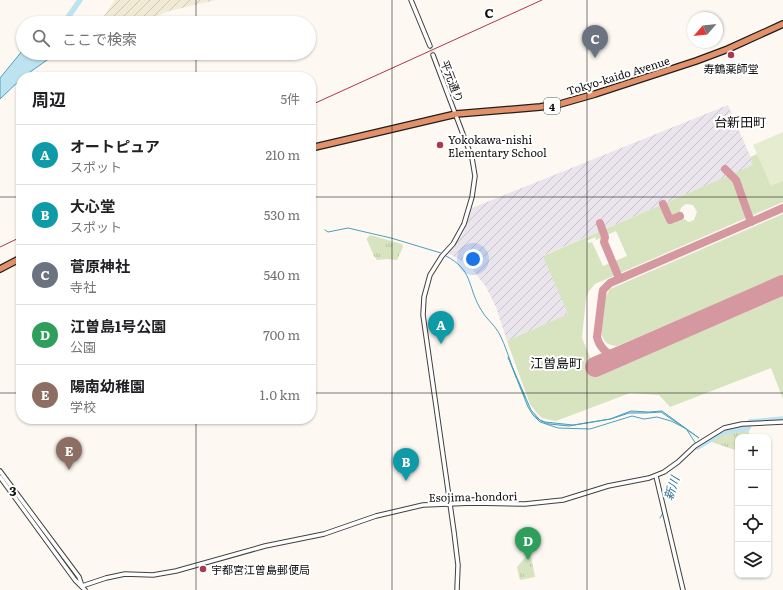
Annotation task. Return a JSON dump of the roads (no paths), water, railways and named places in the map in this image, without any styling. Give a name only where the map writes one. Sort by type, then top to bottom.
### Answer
[{"type":"highway","name":"Tokyo-kaido Avenue","points":[[316,147],[456,114],[545,107],[580,98],[696,61],[728,49],[783,24]]},
{"type":"highway","points":[[0,269],[16,261]]},
{"type":"street","points":[[411,0],[430,46]]},
{"type":"street","name":"平元通り","points":[[433,55],[472,158],[475,171],[475,185],[464,224],[459,234],[436,264],[430,276],[424,297],[423,315],[458,565],[457,590]]},
{"type":"street","name":"Esojima-hondori","points":[[82,586],[106,578],[125,574],[153,575],[164,573],[265,546],[324,534],[376,516],[423,506],[450,503],[525,504],[546,503],[563,500],[608,486],[656,476],[671,468],[695,446],[713,433],[724,428],[742,424],[783,422]]},
{"type":"street","points":[[0,471],[79,577],[82,586]]},
{"type":"street","points":[[656,476],[683,590]]},
{"type":"street","points":[[0,477],[85,590]]},
{"type":"water","points":[[16,59],[16,60],[47,60],[30,72],[16,72],[16,84],[0,99],[0,78]]},
{"type":"water","points":[[508,357],[531,410],[540,420],[545,422],[573,425],[610,419],[631,411],[662,411],[699,438],[661,412],[629,413],[611,419],[569,426],[549,424],[541,421],[533,415],[528,407]]},
{"type":"waterway","points":[[69,16],[80,0]]},
{"type":"waterway","points":[[325,230],[328,232],[348,228],[391,238],[441,253]]},
{"type":"waterway","points":[[446,256],[455,261],[465,273],[480,308],[497,330],[501,338],[516,377]]},
{"type":"waterway","points":[[518,381],[525,397]]},
{"type":"waterway","points":[[533,415],[540,422],[558,428],[590,429],[632,416],[644,419],[657,417],[671,421],[685,428]]},
{"type":"waterway","name":"新川","points":[[698,447],[723,432],[748,428],[750,422],[783,419]]},
{"type":"waterway","points":[[687,430],[696,444]]},
{"type":"waterway","name":"新川","points":[[660,518],[663,513]]},
{"type":"tunnel","points":[[430,46],[433,55]]},
{"type":"railway","points":[[316,103],[542,0]]},
{"type":"railway","points":[[0,247],[16,239]]},
{"type":"place","name":"寿鶴薬師堂","points":[[731,55]]},
{"type":"place","name":"菅原神社","points":[[595,58]]},
{"type":"place","name":"Yokokawa-nishi Elementary School","points":[[440,145]]},
{"type":"place","name":"オートピュア","points":[[441,344]]},
{"type":"place","name":"陽南幼稚園","points":[[69,470]]},
{"type":"place","name":"大心堂","points":[[406,481]]},
{"type":"place","name":"江曽島1号公園","points":[[528,560]]},
{"type":"place","name":"宇都宮江曽島郵便局","points":[[203,569]]},
{"type":"district","name":"台新田町","points":[[740,121]]},
{"type":"district","name":"江曽島町","points":[[556,362]]}]
